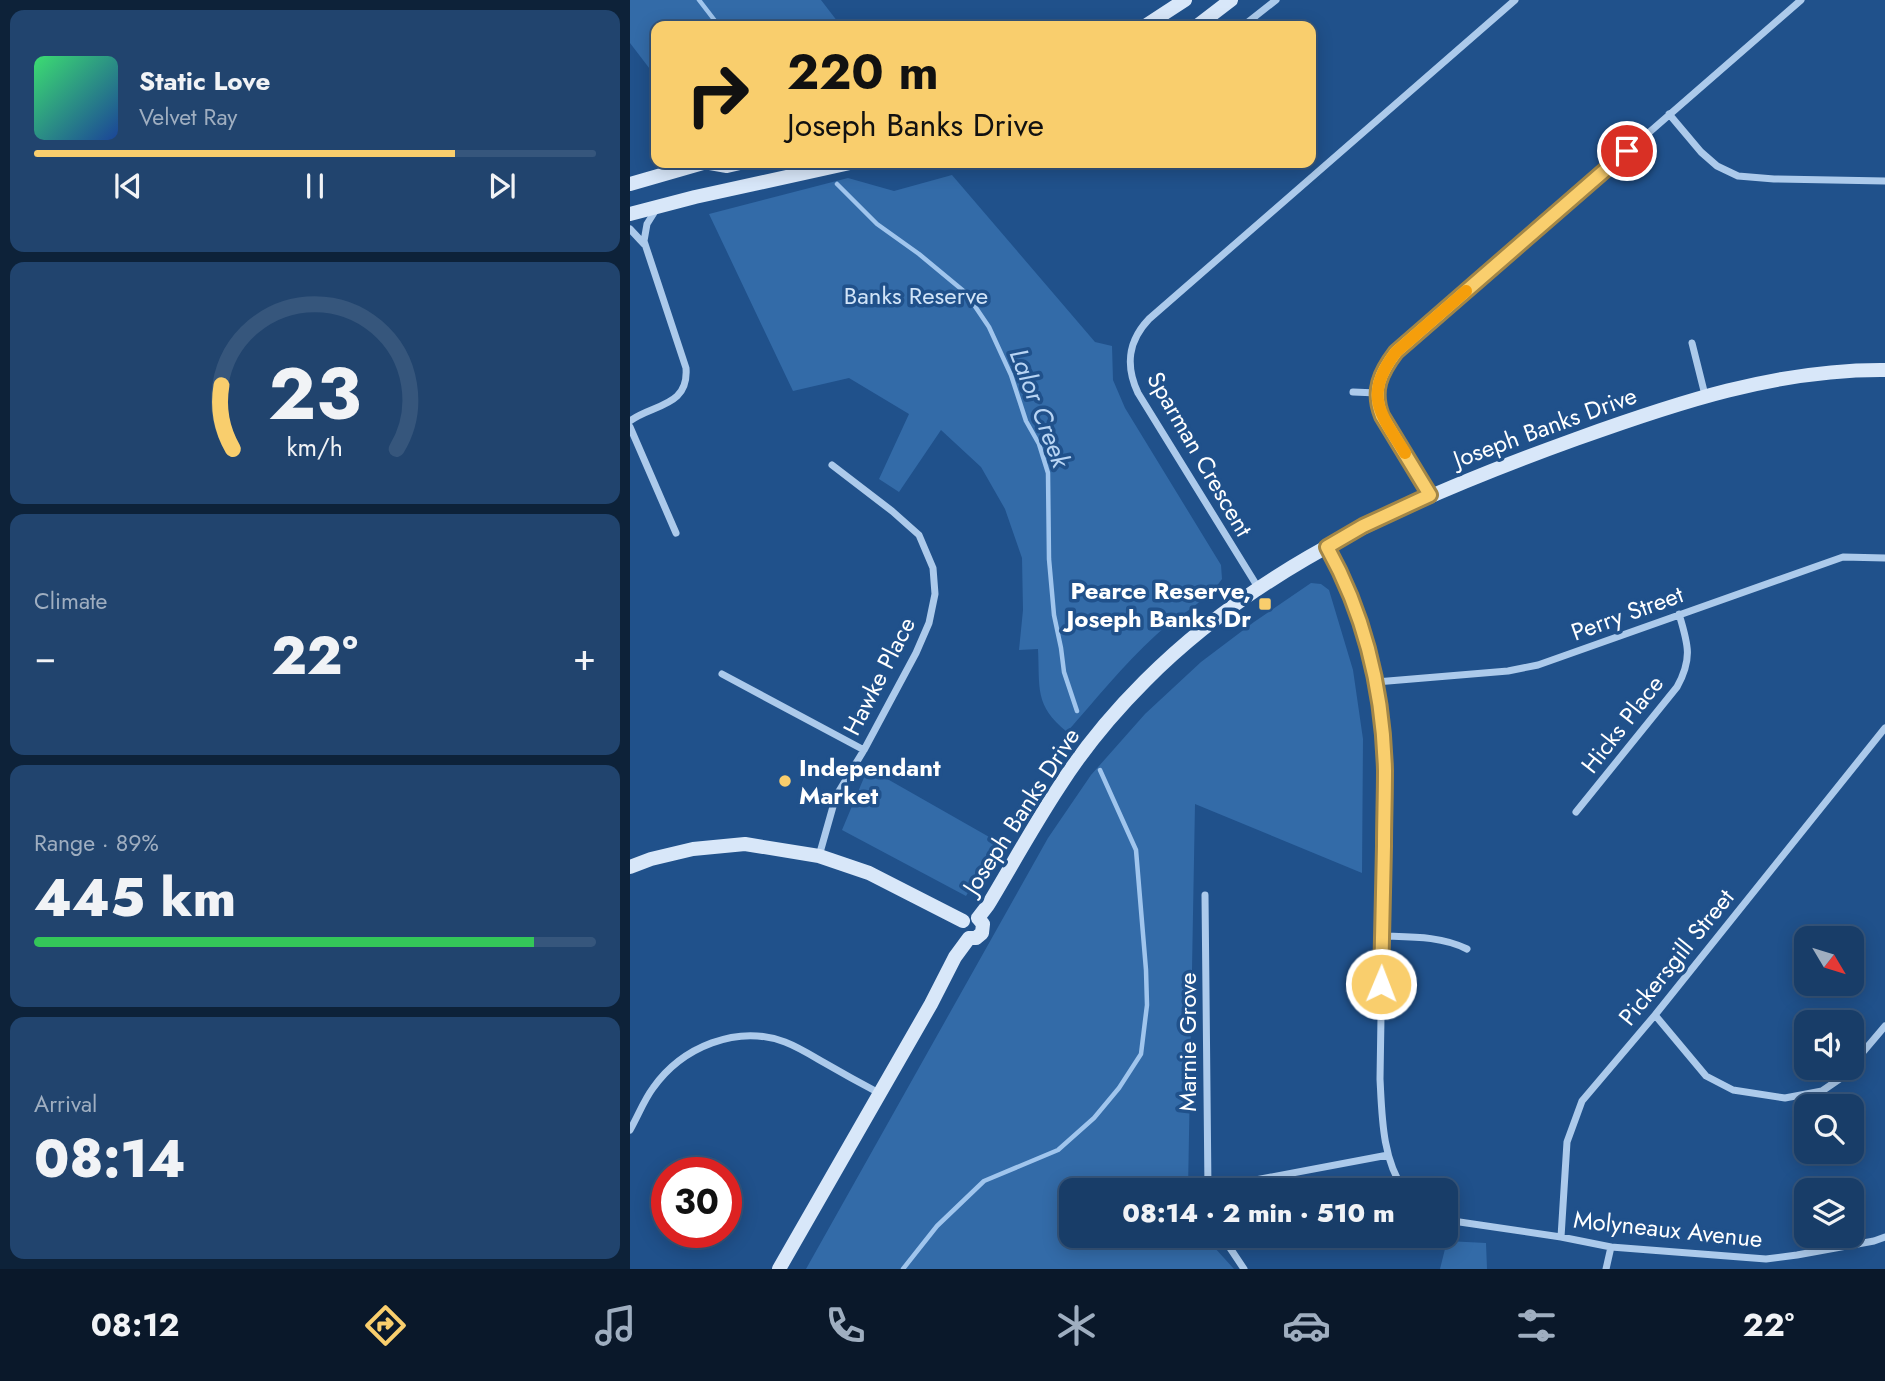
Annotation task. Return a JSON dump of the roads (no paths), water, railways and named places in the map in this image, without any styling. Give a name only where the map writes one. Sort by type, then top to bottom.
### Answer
[{"type":"street","points":[[1153,21],[1185,0]]},
{"type":"street","points":[[1204,21],[1231,0]]},
{"type":"street","points":[[1249,21],[1276,0]]},
{"type":"street","name":"Sparman Crescent","points":[[1259,589],[1138,393],[1132,380],[1130,364],[1133,340],[1149,319],[1515,0]]},
{"type":"street","points":[[1430,495],[1382,416],[1377,403],[1377,393],[1386,365],[1396,352],[1801,0]]},
{"type":"street","points":[[1669,114],[1701,152],[1717,166],[1738,176],[1885,181]]},
{"type":"street","points":[[630,184],[686,168]]},
{"type":"street","points":[[795,176],[802,168]]},
{"type":"street","points":[[630,214],[829,168]]},
{"type":"street","points":[[659,206],[647,224],[645,245],[686,368],[687,379],[681,392],[673,400],[636,417],[630,424],[676,533]]},
{"type":"street","points":[[630,229],[645,245]]},
{"type":"street","points":[[1692,343],[1705,395]]},
{"type":"street","name":"Joseph Banks Drive","points":[[978,918],[1060,785],[1100,732],[1145,681],[1194,637],[1259,589],[1327,547],[1363,526],[1430,495],[1673,404],[1751,384],[1842,372],[1885,370]]},
{"type":"street","points":[[1353,393],[1377,393]]},
{"type":"street","name":"Hawke Place","points":[[819,856],[836,796],[916,653],[929,623],[935,594],[933,568],[919,535],[832,465]]},
{"type":"street","points":[[1327,547],[1351,593],[1366,640],[1376,682],[1382,728],[1385,769],[1380,1079],[1388,1155],[1399,1178]]},
{"type":"street","name":"Perry Street","points":[[1376,682],[1508,671],[1538,665],[1843,558],[1885,558]]},
{"type":"street","name":"Hicks Place","points":[[1576,812],[1677,687],[1685,673],[1688,645],[1679,614]]},
{"type":"street","points":[[722,674],[864,750]]},
{"type":"street","name":"Pickersgill Street","points":[[1560,1237],[1567,1142],[1582,1101],[1655,1015],[1885,728]]},
{"type":"street","points":[[630,867],[693,849],[745,844],[819,856],[869,873],[963,921]]},
{"type":"street","name":"Marnie Grove","points":[[1205,895],[1208,1178]]},
{"type":"street","points":[[968,917],[978,918],[983,924],[982,933],[976,938],[962,933],[963,921],[968,917]]},
{"type":"street","points":[[1382,936],[1432,938],[1467,949]]},
{"type":"street","points":[[779,1269],[955,957],[969,937]]},
{"type":"street","points":[[1655,1015],[1706,1076],[1733,1090],[1785,1098],[1822,1091],[1838,1080]]},
{"type":"street","points":[[1864,1051],[1885,1026]]},
{"type":"street","points":[[630,1130],[652,1089],[680,1059],[695,1049],[716,1041],[741,1036],[757,1035],[784,1042],[880,1093]]},
{"type":"street","name":"Marnie Grove","points":[[1270,1178],[1388,1155]]},
{"type":"street","name":"Molyneaux Avenue","points":[[1458,1222],[1611,1247],[1766,1259],[1885,1237]]},
{"type":"street","points":[[1606,1269],[1611,1247]]},
{"type":"street","points":[[1230,1248],[1244,1269]]},
{"type":"street","points":[[1755,1258],[1755,1269]]},
{"type":"waterway","name":"Lalor Creek","points":[[699,0],[715,21]]},
{"type":"waterway","name":"Lalor Creek","points":[[837,184],[877,224],[966,293],[989,327],[1011,375],[1026,421],[1039,444],[1048,473],[1049,559],[1054,615],[1064,672],[1077,711]]},
{"type":"waterway","points":[[903,1269],[937,1226],[984,1181],[1058,1150],[1094,1118],[1119,1088],[1141,1054],[1147,1005],[1136,850],[1100,770]]},
{"type":"place","name":"Pearce Reserve, Joseph Banks Dr","points":[[1265,604]]},
{"type":"place","name":"Independant Market","points":[[785,781]]},
{"type":"park label","name":"Banks Reserve","points":[[916,295]]}]
